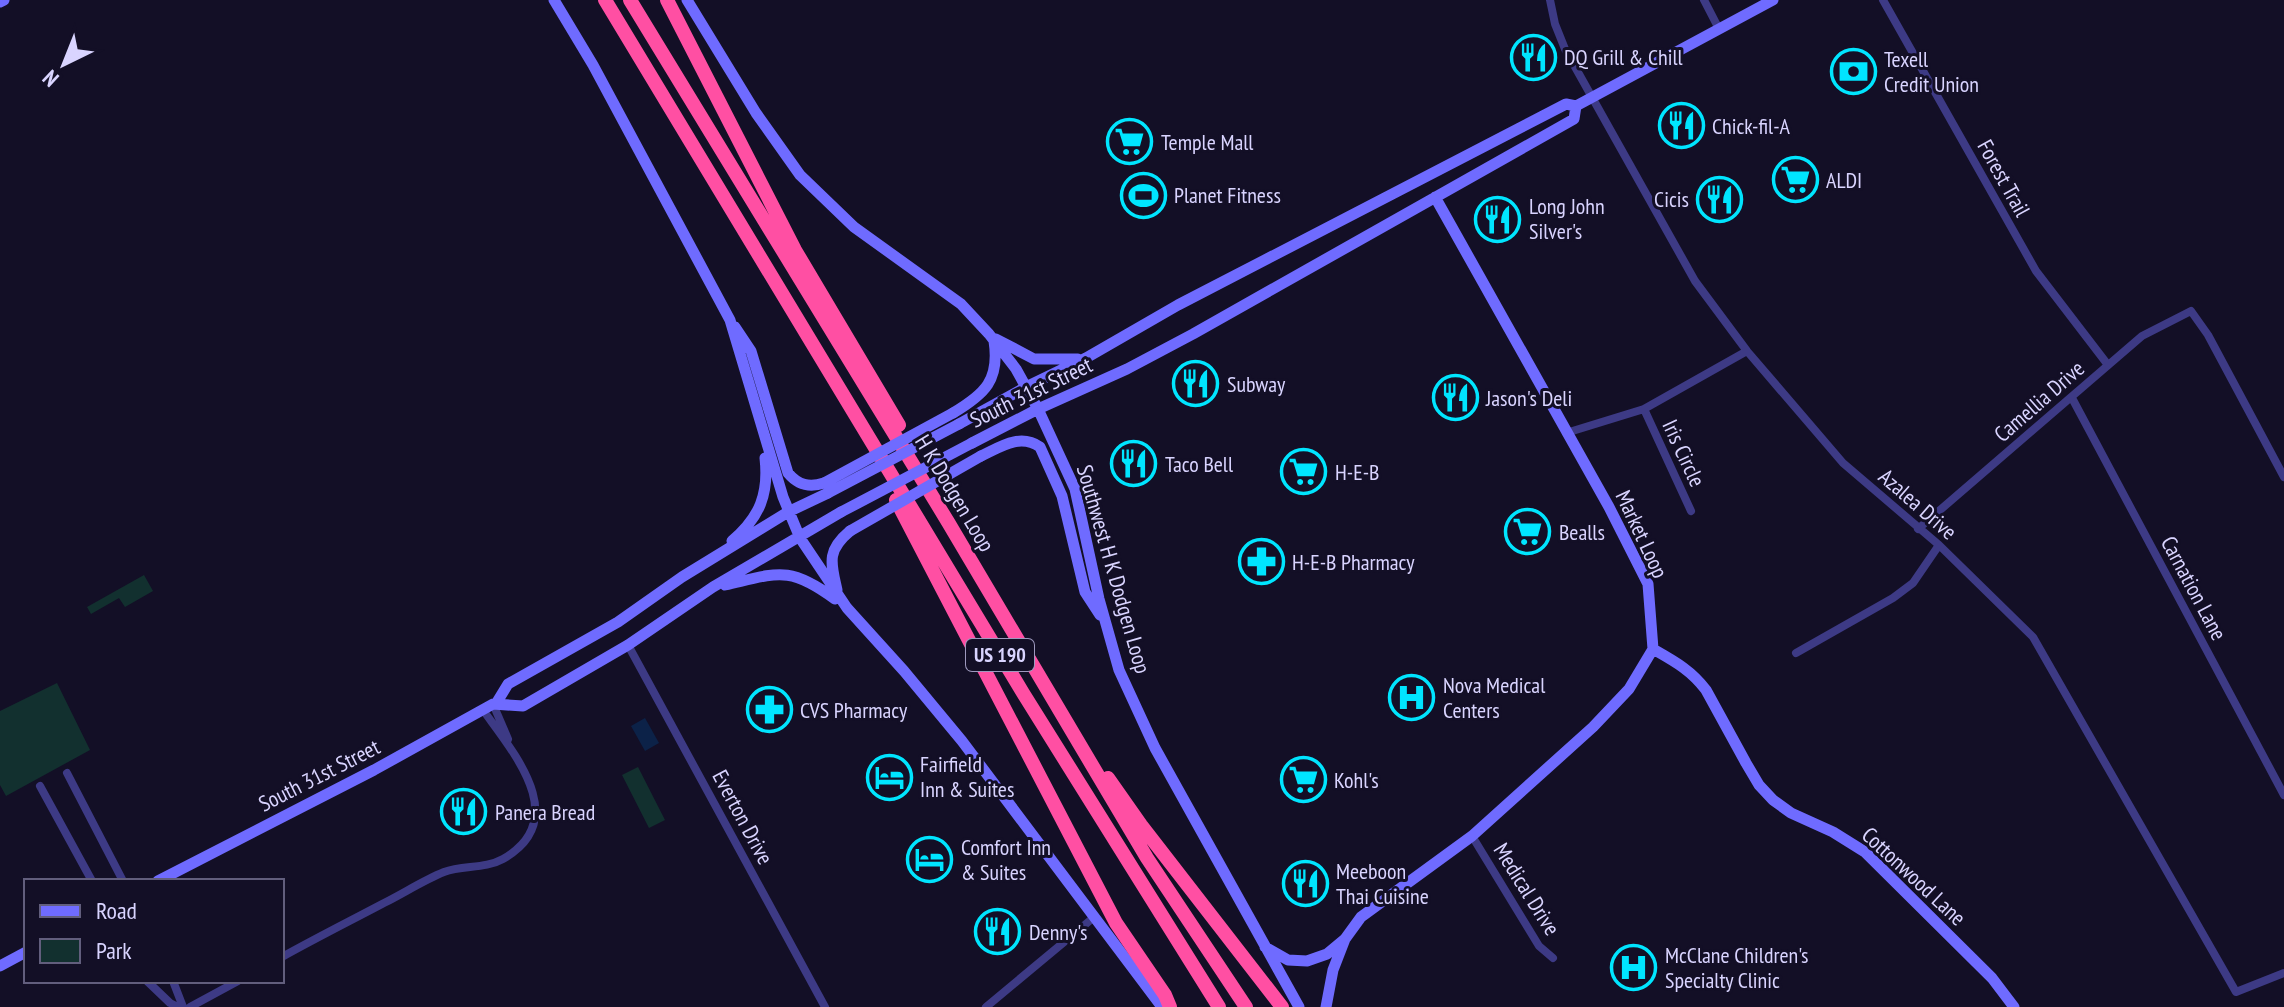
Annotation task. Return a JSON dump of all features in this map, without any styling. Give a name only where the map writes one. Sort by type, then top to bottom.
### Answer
[{"type":"highway","name":"H K Dodgen Loop","points":[[605,0],[1023,693],[1219,1007]]},
{"type":"highway","name":"H K Dodgen Loop","points":[[630,0],[948,522],[1147,858],[1246,1007]]},
{"type":"highway","points":[[667,0],[795,250],[899,425],[948,522]]},
{"type":"highway","points":[[787,299],[812,356],[906,516],[1116,923],[1170,1007]]},
{"type":"highway","points":[[1031,665],[1141,825],[1282,1007]]},
{"type":"main road","points":[[554,0],[593,65],[730,320],[751,351],[788,473],[808,486],[826,488]]},
{"type":"main road","name":"Southwest H K Dodgen Loop","points":[[687,0],[756,113],[800,175],[854,227],[961,304],[992,337],[1026,387],[1075,489],[1119,670],[1155,748],[1299,1007]]},
{"type":"main road","name":"South 31st Street","points":[[162,879],[374,770],[491,705],[508,684],[618,622],[682,577],[826,488],[956,418],[1086,358],[1178,305],[1566,104],[1576,106],[1773,0]]},
{"type":"main road","name":"South 31st Street","points":[[491,705],[523,706],[628,645],[713,587],[841,512],[1038,409],[1127,369],[1574,119],[1576,106]]},
{"type":"main road","name":"Market Loop","points":[[1435,197],[1609,507],[1648,584],[1653,649]]},
{"type":"main road","points":[[730,320],[761,429],[788,512],[800,538],[839,598],[962,741],[1162,1007]]},
{"type":"main road","points":[[992,337],[1034,359],[1086,358]]},
{"type":"main road","points":[[956,418],[987,387],[994,372],[996,356],[992,337]]},
{"type":"main road","points":[[682,577],[751,523],[767,481],[761,429]]},
{"type":"main road","points":[[839,598],[831,558],[837,541],[981,456],[1022,440],[1040,447],[1062,496],[1085,592],[1106,626]]},
{"type":"main road","points":[[713,587],[779,572],[805,578],[847,608]]},
{"type":"main road","points":[[1265,947],[1288,960],[1307,961],[1327,954],[1345,939],[1361,917],[1472,836],[1593,727],[1629,689],[1653,649]]},
{"type":"main road","name":"Cottonwood Lane","points":[[1653,649],[1683,665],[1696,677],[1759,785],[1773,800],[1791,813],[1833,832],[1865,852],[1992,978],[2014,1007]]},
{"type":"main road","points":[[1326,1007],[1333,970],[1345,939]]},
{"type":"main road","points":[[0,966],[24,953]]},
{"type":"street","name":"Azalea Drive","points":[[1550,0],[1565,49],[1695,281],[1747,351],[1843,463],[1939,545],[2033,637],[2236,992],[2284,973]]},
{"type":"street","points":[[1704,0],[1719,29]]},
{"type":"street","name":"Forest Trail","points":[[1883,0],[2036,271],[2108,365]]},
{"type":"street","name":"Camellia Drive","points":[[1918,529],[2142,336],[2191,311],[2208,335],[2284,477]]},
{"type":"street","points":[[1566,433],[1644,409],[1747,351]]},
{"type":"street","name":"Carnation Lane","points":[[2072,398],[2284,795]]},
{"type":"street","name":"Iris Circle","points":[[1644,409],[1691,511]]},
{"type":"street","points":[[1796,653],[1893,598],[1913,583],[1939,545]]},
{"type":"street","name":"Everton Drive","points":[[628,645],[825,1007]]},
{"type":"street","points":[[284,956],[446,871],[487,865],[501,860],[523,845],[531,831],[535,796],[491,705]]},
{"type":"street","points":[[67,773],[122,879]]},
{"type":"street","points":[[40,786],[91,879]]},
{"type":"street","name":"Medical Drive","points":[[1472,836],[1539,946],[1553,958]]},
{"type":"street","points":[[986,1007],[1093,918]]},
{"type":"street","points":[[149,983],[170,1003],[180,1007]]},
{"type":"street","points":[[174,983],[180,1007]]},
{"type":"street","points":[[190,1007],[234,983]]},
{"type":"green space","points":[[144,575],[153,591],[125,607],[119,598],[91,614],[87,607]]},
{"type":"green space","points":[[57,683],[90,750],[6,796],[0,785],[0,711]]},
{"type":"green space","points":[[638,767],[665,820],[649,828],[622,775]]},
{"type":"water","points":[[645,718],[659,743],[645,751],[631,726]]},
{"type":"place","name":"DQ Grill & Chill","points":[[1533,57]]},
{"type":"place","name":"Texell Credit Union","points":[[1853,72]]},
{"type":"place","name":"Chick-fil-A","points":[[1681,126]]},
{"type":"place","name":"Temple Mall","points":[[1130,142]]},
{"type":"place","name":"ALDI","points":[[1795,180]]},
{"type":"place","name":"Planet Fitness","points":[[1143,195]]},
{"type":"place","name":"Cicis","points":[[1720,199]]},
{"type":"place","name":"Long John Silver's","points":[[1498,219]]},
{"type":"place","name":"Subway","points":[[1196,384]]},
{"type":"place","name":"Jason's Deli","points":[[1455,398]]},
{"type":"place","name":"Taco Bell","points":[[1134,464]]},
{"type":"place","name":"H-E-B","points":[[1304,472]]},
{"type":"place","name":"Bealls","points":[[1528,532]]},
{"type":"place","name":"H-E-B Pharmacy","points":[[1261,562]]},
{"type":"place","name":"Nova Medical Centers","points":[[1412,698]]},
{"type":"place","name":"CVS Pharmacy","points":[[769,710]]},
{"type":"place","name":"Fairfield Inn & Suites","points":[[889,777]]},
{"type":"place","name":"Kohl's","points":[[1303,780]]},
{"type":"place","name":"Panera Bread","points":[[464,812]]},
{"type":"place","name":"Comfort Inn & Suites","points":[[930,860]]},
{"type":"place","name":"Meeboon Thai Cuisine","points":[[1305,884]]},
{"type":"place","name":"Denny's","points":[[998,932]]},
{"type":"place","name":"McClane Children's Specialty Clinic","points":[[1634,968]]}]
